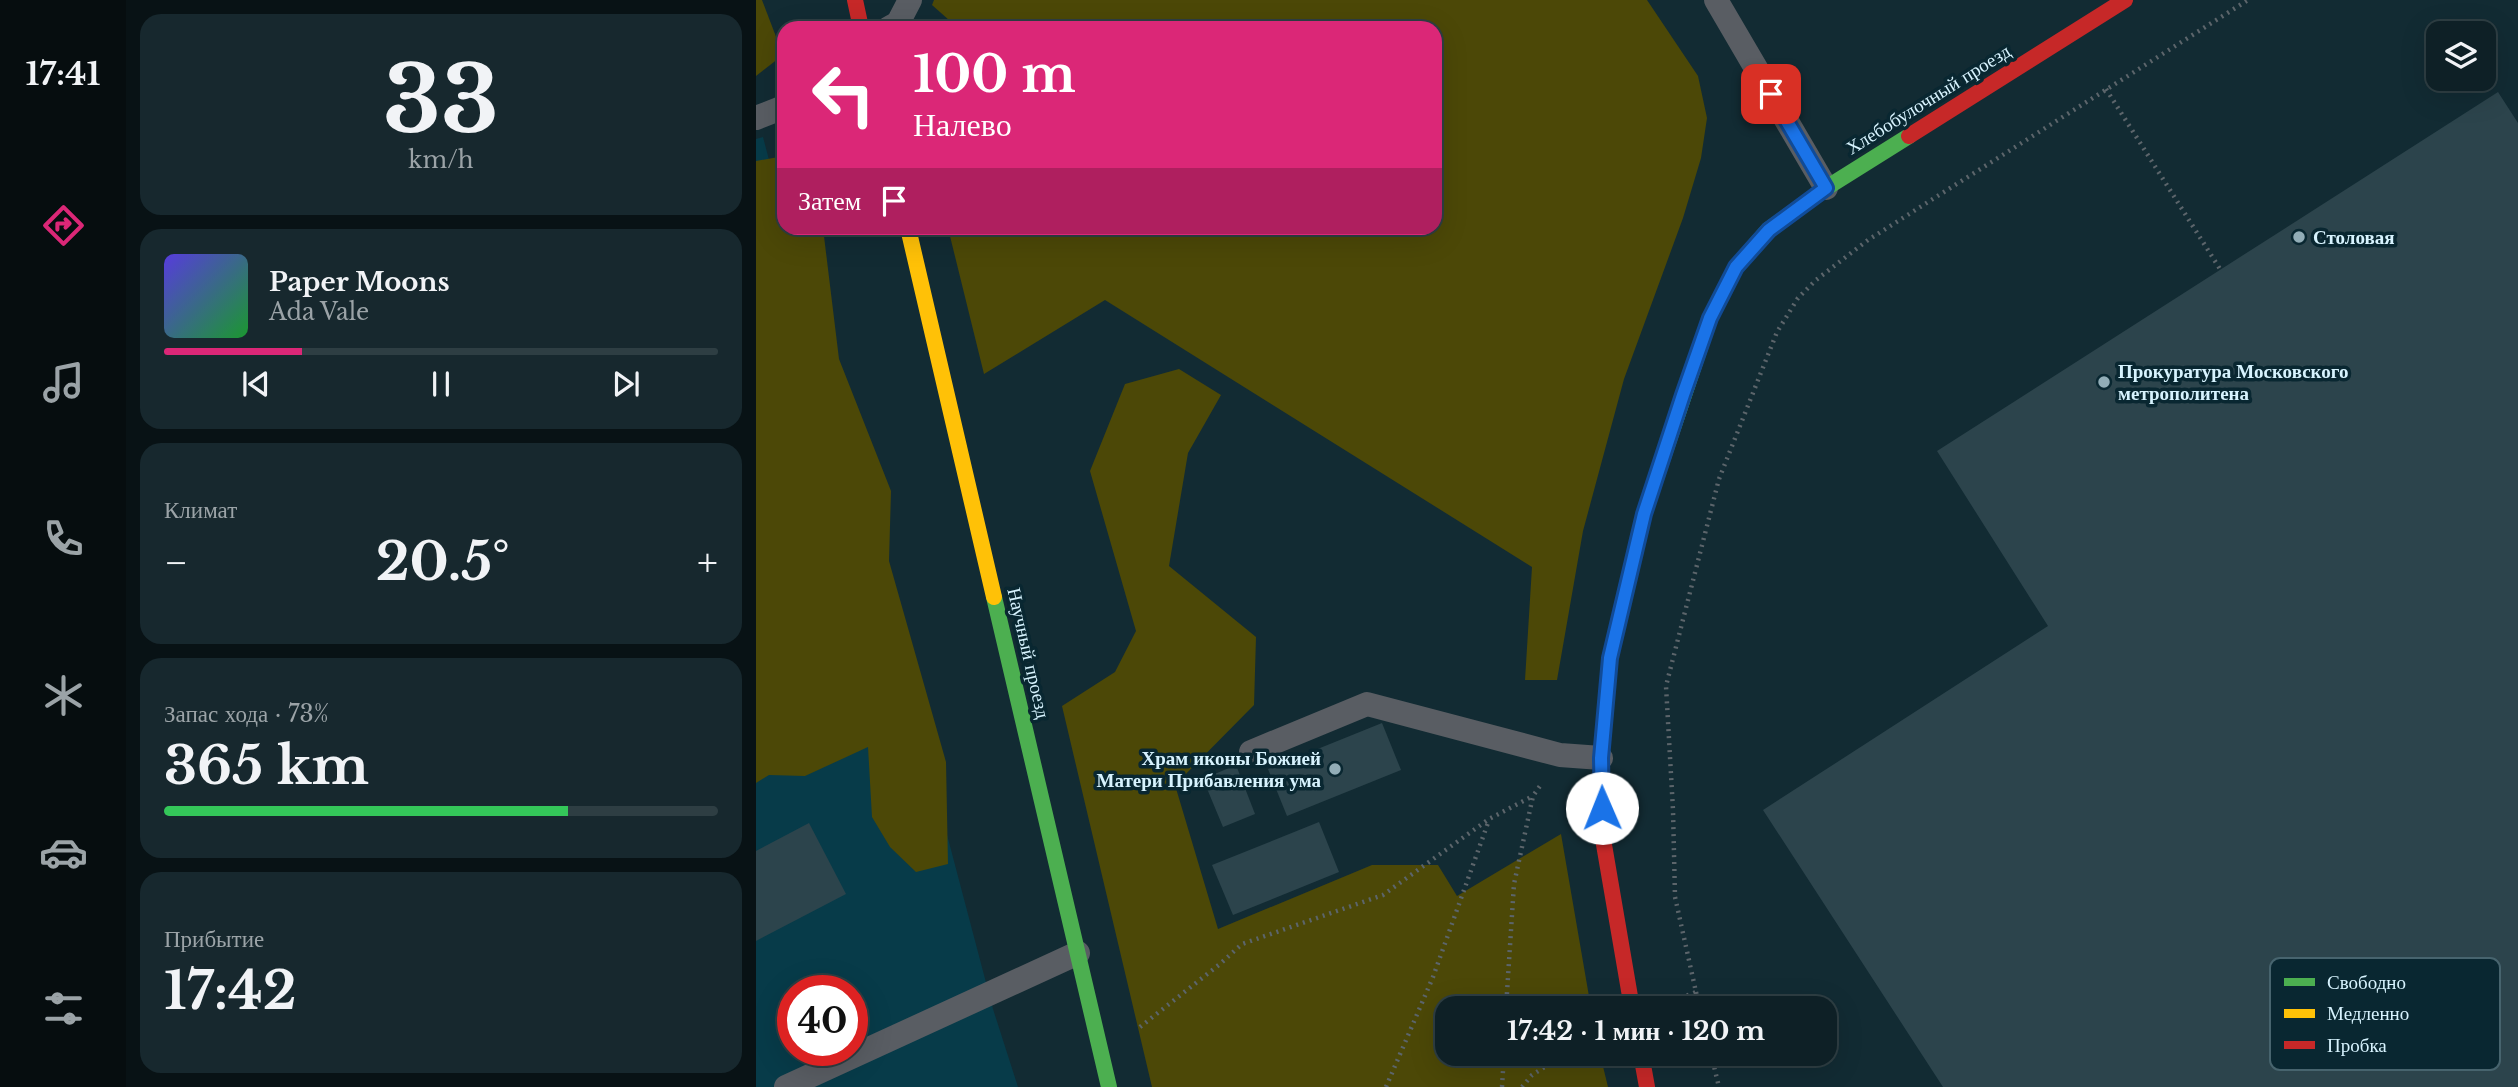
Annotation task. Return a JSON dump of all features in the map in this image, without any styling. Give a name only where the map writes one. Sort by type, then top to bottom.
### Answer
[{"type":"street","points":[[855,0],[860,21]]},
{"type":"street","name":"Хлебобулочный проезд","points":[[1630,996],[1602,833],[1601,758],[1610,658],[1644,514],[1710,318],[1736,267],[1769,230],[1826,188],[2097,7],[2126,0]]},
{"type":"street","name":"Научный проезд","points":[[910,235],[1109,1087]]},
{"type":"street","points":[[1643,1066],[1647,1087]]},
{"type":"lane","points":[[899,21],[910,0]]},
{"type":"lane","points":[[1716,0],[1826,188]]},
{"type":"lane","points":[[756,118],[777,110]]},
{"type":"lane","points":[[1251,752],[1367,704],[1560,755],[1601,758]]},
{"type":"lane","points":[[786,1087],[1077,953]]},
{"type":"path","points":[[1697,996],[1675,897],[1666,686],[1719,479],[1777,332],[1798,298],[1841,260],[1945,190],[2248,0]]},
{"type":"path","points":[[2106,89],[2220,269]]},
{"type":"path","points":[[1507,996],[1514,884],[1533,796],[1560,755]]},
{"type":"path","points":[[1137,1030],[1242,944],[1383,895],[1489,819],[1533,796]]},
{"type":"path","points":[[1386,1087],[1433,977],[1489,819]]},
{"type":"path","points":[[1687,996],[1696,992]]},
{"type":"path","points":[[1502,1087],[1503,1066]]},
{"type":"path","points":[[1522,1087],[1532,1075],[1546,1066]]},
{"type":"path","points":[[1714,1066],[1719,1087]]},
{"type":"shaded area","points":[[756,0],[762,0],[777,39],[777,60],[756,76]]},
{"type":"shaded area","points":[[934,0],[1647,0],[1698,76],[1707,118],[1701,158],[1683,218],[1624,379],[1583,531],[1557,680],[1525,680],[1532,567],[1105,300],[984,374],[950,235],[1442,235],[1442,21],[950,21],[932,5]]},
{"type":"shaded area","points":[[763,137],[777,190],[777,235],[789,235],[993,1009],[1018,1087],[756,1087],[756,139]]},
{"type":"shaded area","points":[[777,157],[777,235],[824,235],[839,359],[891,491],[889,561],[946,762],[948,864],[916,872],[890,847],[872,817],[868,747],[805,776],[769,775],[756,783],[756,161]]},
{"type":"shaded area","points":[[1179,369],[1221,395],[1188,453],[1169,566],[1256,637],[1254,705],[1175,785],[1218,929],[1372,865],[1438,865],[1457,896],[1561,834],[1589,996],[1435,996],[1435,1066],[1603,1066],[1608,1087],[1152,1087],[1062,706],[1115,672],[1136,631],[1090,471],[1125,384]]},
{"type":"building","points":[[2498,92],[2518,123],[2518,1087],[1943,1087],[1763,810],[2048,626],[1937,451]]},
{"type":"building","name":"Храм иконы Божией Матери Прибавления ума","points":[[1382,723],[1401,770],[1287,816],[1268,769]]},
{"type":"building","points":[[1236,765],[1255,814],[1223,827],[1203,779]]},
{"type":"building","points":[[1319,822],[1339,872],[1233,915],[1212,865]]},
{"type":"building","points":[[809,823],[846,894],[756,941],[756,851]]},
{"type":"traffic: fast","points":[[1638,538],[1710,318],[1736,267],[1768,230],[1826,188],[1909,136]]},
{"type":"traffic: fast","points":[[994,597],[1109,1087]]},
{"type":"traffic: slow","points":[[910,235],[994,597]]},
{"type":"traffic: jam","points":[[855,0],[860,21]]},
{"type":"traffic: jam","points":[[1909,136],[2125,0]]},
{"type":"traffic: jam","points":[[1630,996],[1602,833],[1601,758],[1610,658],[1638,538]]},
{"type":"traffic: jam","points":[[1643,1066],[1647,1087]]},
{"type":"place","name":"Столовая","points":[[2299,237]]},
{"type":"place","name":"Прокуратура Московского метрополитена","points":[[2104,382]]},
{"type":"place","name":"Храм иконы Божией Матери Прибавления ума","points":[[1335,769]]},
{"type":"route","points":[[1602,808],[1601,758],[1610,658],[1644,514],[1710,318],[1736,267],[1769,230],[1826,188],[1771,94]]}]
